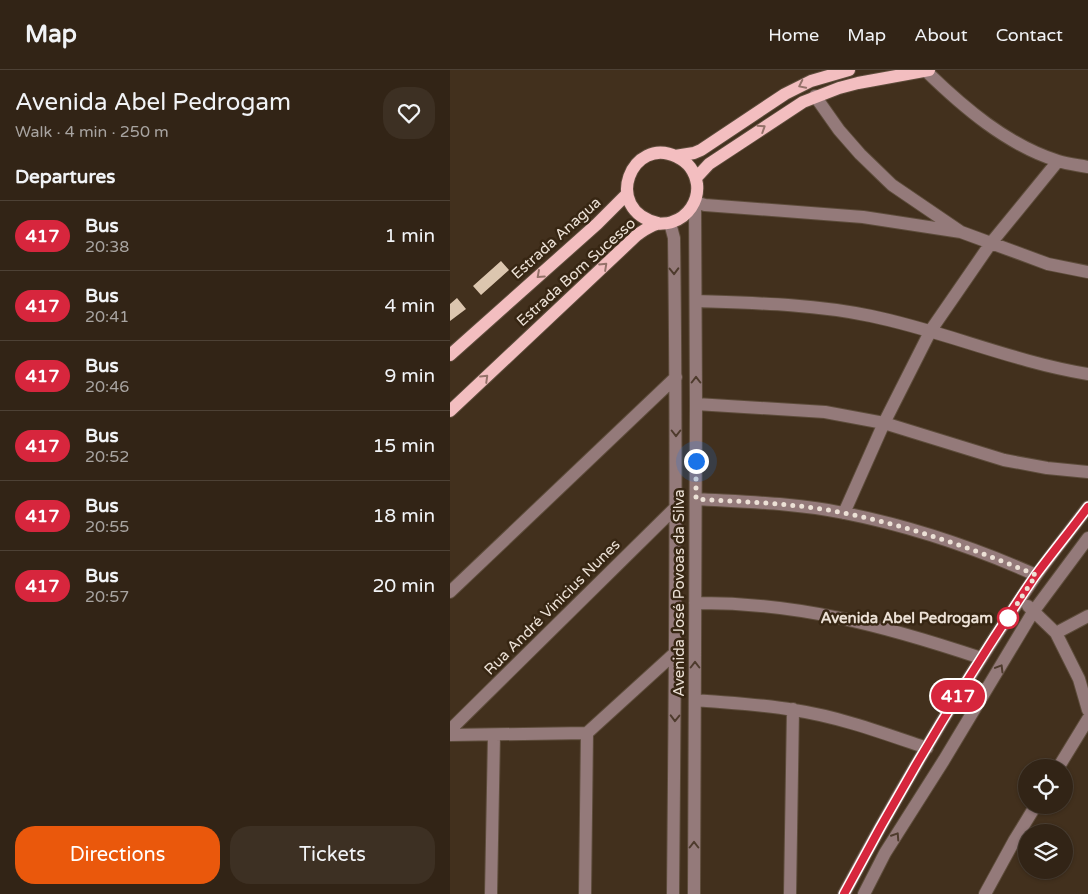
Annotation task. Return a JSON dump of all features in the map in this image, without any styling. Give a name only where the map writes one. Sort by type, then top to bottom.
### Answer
[{"type":"main road","points":[[664,223],[641,217],[630,203],[627,194],[626,186],[631,170],[643,158],[659,153],[675,156],[694,153],[784,94],[810,82],[848,70]]},
{"type":"main road","points":[[696,178],[709,164],[803,102],[858,83],[928,70]]},
{"type":"main road","points":[[733,129],[742,141]]},
{"type":"main road","points":[[675,156],[688,165],[696,178],[695,202]]},
{"type":"main road","name":"Estrada Anagua","points":[[450,355],[597,224],[627,194]]},
{"type":"main road","name":"Estrada Bom Sucesso","points":[[450,412],[637,235],[664,223],[680,219],[695,202]]},
{"type":"street","points":[[928,70],[945,90],[989,124],[1024,146],[1058,160],[1088,167]]},
{"type":"street","points":[[816,96],[839,130],[860,154],[892,185],[961,232]]},
{"type":"street","points":[[844,513],[884,424],[931,330],[991,243],[1058,160]]},
{"type":"street","points":[[695,202],[705,205],[862,217],[961,232],[1048,264],[1088,272]]},
{"type":"street","name":"Avenida José Povoas da Silva","points":[[694,890],[695,202]]},
{"type":"street","name":"Avenida José Povoas da Silva","points":[[664,223],[674,238],[676,376],[676,652],[673,890]]},
{"type":"street","points":[[696,301],[790,305],[870,316],[931,330],[1004,354],[1088,374]]},
{"type":"street","points":[[450,592],[676,376]]},
{"type":"street","points":[[696,404],[824,412],[884,424],[1004,460],[1047,468],[1088,472]]},
{"type":"street","points":[[696,499],[784,504],[844,513],[934,536],[994,557],[1036,575]]},
{"type":"street","name":"Rua André Vinicius Nunes","points":[[450,730],[676,506]]},
{"type":"street","points":[[844,894],[870,845],[981,658],[1036,575],[1088,507]]},
{"type":"street","points":[[864,894],[885,853],[944,760],[1033,612],[1086,540],[1071,529]]},
{"type":"street","points":[[1021,599],[1056,633],[1079,679],[1088,710]]},
{"type":"street","points":[[695,603],[734,603],[778,607],[845,618],[911,634],[981,658]]},
{"type":"street","points":[[1056,633],[1088,616]]},
{"type":"street","points":[[450,735],[587,733],[676,652]]},
{"type":"street","points":[[695,700],[792,709],[853,723],[927,748]]},
{"type":"street","points":[[790,894],[792,709]]},
{"type":"street","points":[[1064,759],[1088,719]]},
{"type":"street","points":[[585,894],[587,733]]},
{"type":"street","points":[[492,894],[494,735]]},
{"type":"street","points":[[985,894],[1030,814]]},
{"type":"street","points":[[870,845],[885,853]]},
{"type":"street","points":[[673,890],[694,890]]},
{"type":"building","points":[[501,261],[509,270],[481,295],[473,286]]},
{"type":"building","points":[[457,298],[466,309],[450,321],[450,304]]},
{"type":"bus line","name":"417","points":[[844,894],[870,845],[981,658],[1036,575],[1088,507]]},
{"type":"place","name":"Avenida Abel Pedrogam","points":[[1008,618]]},
{"type":"route","points":[[696,461],[696,499],[784,504],[844,513],[934,536],[994,557],[1036,575],[1008,618]]}]
